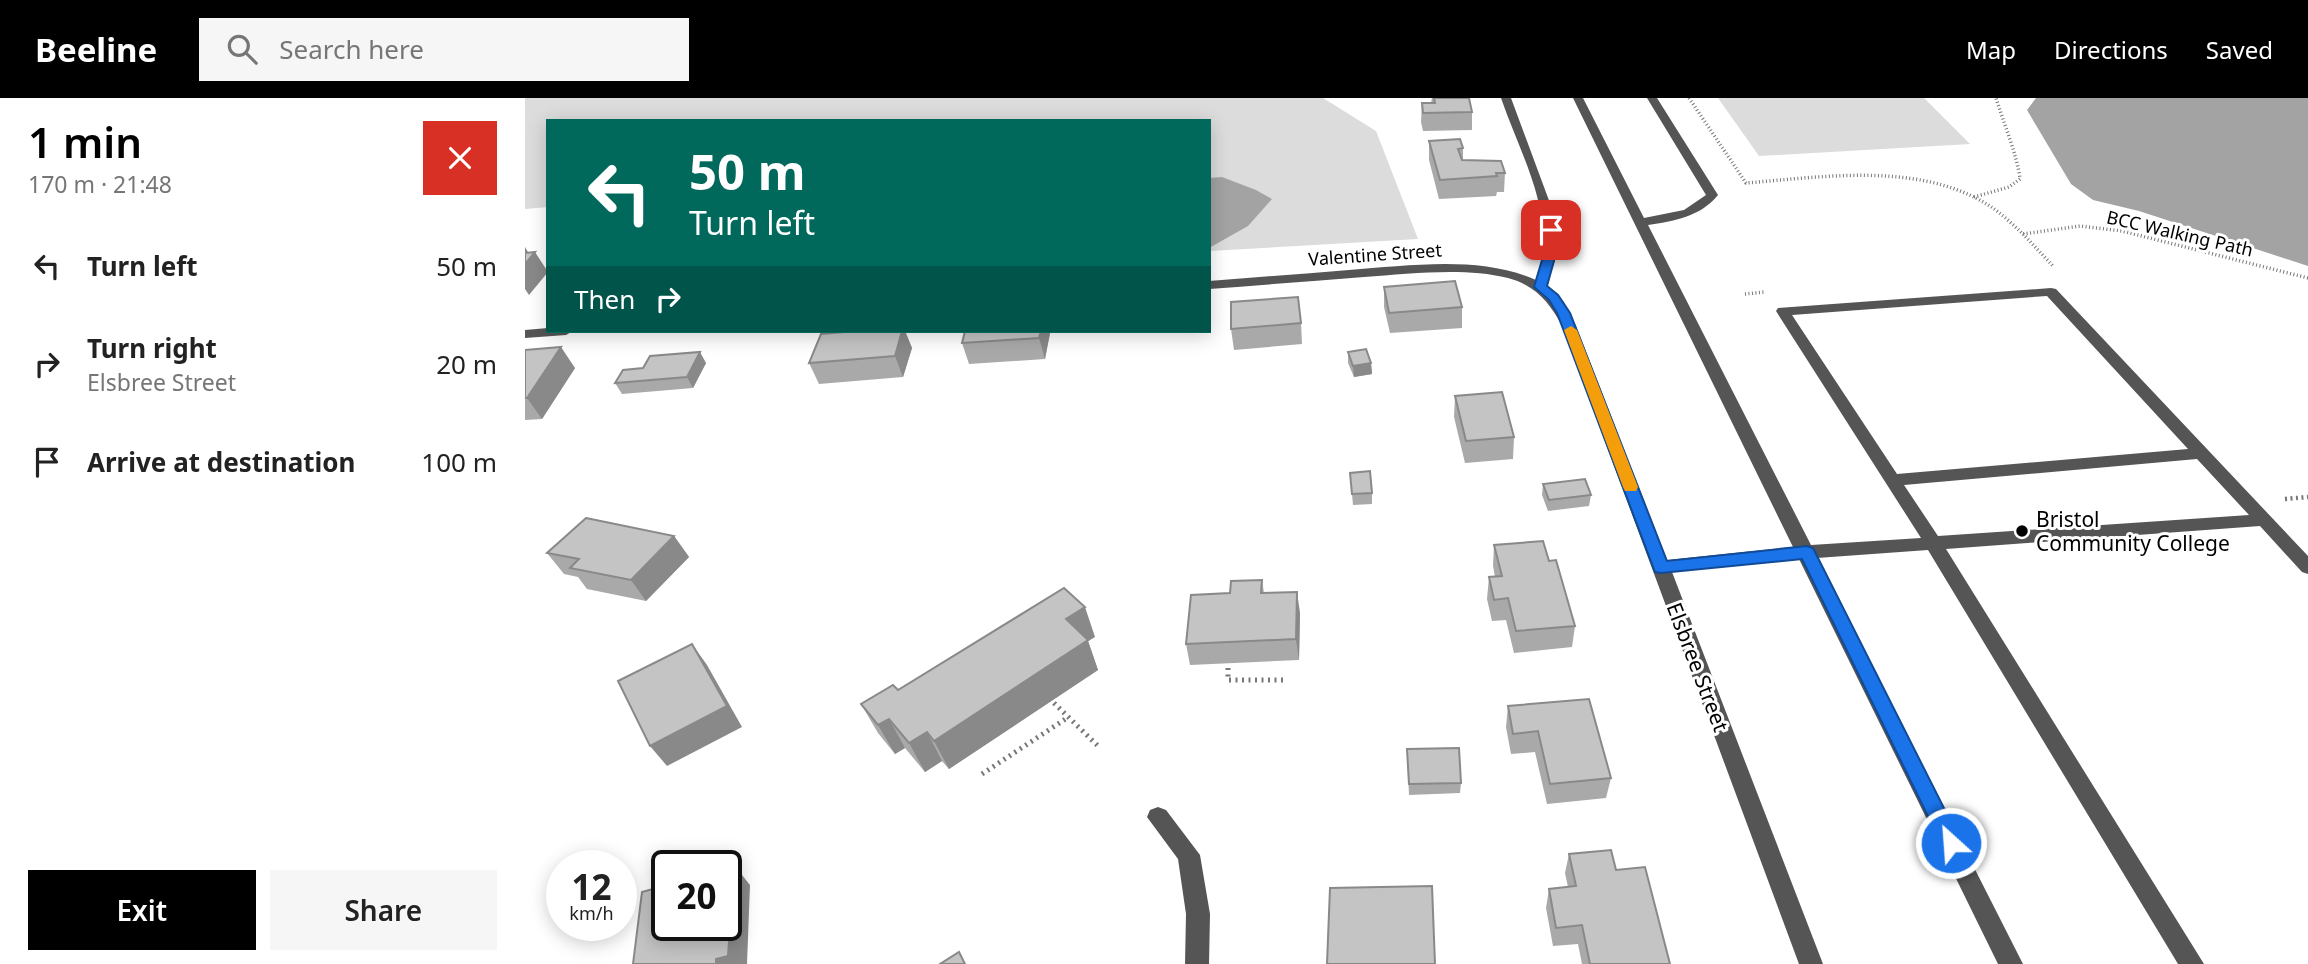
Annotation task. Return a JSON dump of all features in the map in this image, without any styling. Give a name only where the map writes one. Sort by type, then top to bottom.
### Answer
[{"type":"street","points":[[1506,98],[1546,208],[1551,230],[1551,250],[1540,287]]},
{"type":"street","points":[[1578,98],[2011,964]]},
{"type":"street","points":[[1641,222],[1678,216],[1702,207],[1712,195],[1652,98]]},
{"type":"street","name":"Valentine Street","points":[[1211,285],[1461,269],[1513,275],[1540,287]]},
{"type":"street","name":"Elsbree Street","points":[[1540,287],[1564,313],[1811,964]]},
{"type":"street","points":[[2192,964],[1933,543],[1783,311],[2051,292],[2308,566]]},
{"type":"street","points":[[525,334],[546,332]]},
{"type":"street","points":[[1892,480],[2201,453]]},
{"type":"street","points":[[1661,567],[1807,552],[2263,520]]},
{"type":"street","points":[[1158,817],[1189,855],[1198,914],[1197,964]]},
{"type":"path","name":"BCC Walking Path","points":[[1689,98],[1746,183],[1895,177],[1974,197],[1993,207],[2023,234],[2080,226],[2122,231],[2308,278]]},
{"type":"path","points":[[1974,197],[2010,187],[2020,179],[2019,165],[2012,152],[1996,98]]},
{"type":"path","points":[[2279,499],[2308,497]]},
{"type":"path","points":[[1228,668],[1228,680],[1287,680]]},
{"type":"path","points":[[1054,703],[1100,748]]},
{"type":"path","points":[[982,774],[1067,718]]},
{"type":"shaded area","points":[[525,98],[1323,98],[1376,131],[1418,239],[1211,251],[1211,119],[546,119],[546,207],[525,209]]},
{"type":"shaded area","points":[[1718,98],[1924,98],[1970,144],[1759,156]]},
{"type":"shaded area","points":[[2036,98],[2308,98],[2308,266],[2139,211],[2093,200],[2071,184],[2027,110]]},
{"type":"shaded area","points":[[1222,177],[1272,199],[1248,226],[1211,247],[1211,178]]},
{"type":"building","points":[[1434,98],[1469,98],[1472,112],[1423,113],[1422,103],[1435,103]]},
{"type":"building","points":[[1460,139],[1463,148],[1458,149],[1462,160],[1501,161],[1505,173],[1496,173],[1497,176],[1440,180],[1429,141]]},
{"type":"building","points":[[535,252],[525,264],[525,253]]},
{"type":"building","points":[[1455,281],[1462,307],[1389,313],[1384,287]]},
{"type":"building","points":[[1298,297],[1301,323],[1231,329],[1231,302]]},
{"type":"building","points":[[901,333],[895,356],[809,363],[821,334]]},
{"type":"building","points":[[964,333],[1040,333],[1039,338],[962,343]]},
{"type":"building","points":[[561,347],[527,398],[525,398],[525,350]]},
{"type":"building","points":[[1366,349],[1371,363],[1353,366],[1348,352]]},
{"type":"building","points":[[700,352],[687,377],[615,383],[623,370],[643,368],[650,356]]},
{"type":"building","points":[[1502,392],[1514,437],[1466,441],[1455,396]]},
{"type":"building","points":[[1370,471],[1372,493],[1352,494],[1350,473]]},
{"type":"building","points":[[1585,479],[1591,495],[1549,500],[1543,484]]},
{"type":"building","points":[[586,518],[674,536],[631,580],[570,568],[579,559],[547,553]]},
{"type":"building","points":[[1543,541],[1549,561],[1556,560],[1575,626],[1516,631],[1508,598],[1494,600],[1489,577],[1502,576],[1494,545]]},
{"type":"building","points":[[1262,580],[1261,593],[1297,592],[1296,639],[1186,644],[1191,595],[1230,593],[1231,581]]},
{"type":"building","points":[[1064,588],[1085,607],[1066,619],[1088,640],[934,741],[927,732],[909,743],[889,719],[878,725],[861,704],[893,685],[898,690]]},
{"type":"building","points":[[692,644],[727,706],[650,746],[618,681]]},
{"type":"building","points":[[1589,699],[1611,778],[1550,784],[1538,731],[1513,734],[1508,706]]},
{"type":"building","points":[[1459,748],[1461,783],[1409,784],[1407,749]]},
{"type":"building","points":[[1611,850],[1616,870],[1645,867],[1670,964],[1590,964],[1582,925],[1556,928],[1549,889],[1576,886],[1569,854]]},
{"type":"building","points":[[1432,886],[1435,964],[1327,964],[1330,888]]},
{"type":"building","points":[[651,889],[651,941],[729,941],[728,956],[716,959],[716,964],[633,964],[642,892]]},
{"type":"building","points":[[959,952],[965,964],[940,964]]},
{"type":"slow traffic","points":[[1571,330],[1630,487]]},
{"type":"place","name":"Bristol Community College","points":[[2022,531]]},
{"type":"route","points":[[1551,230],[1551,250],[1540,287],[1564,313],[1661,567],[1807,552],[1951,843]]}]
